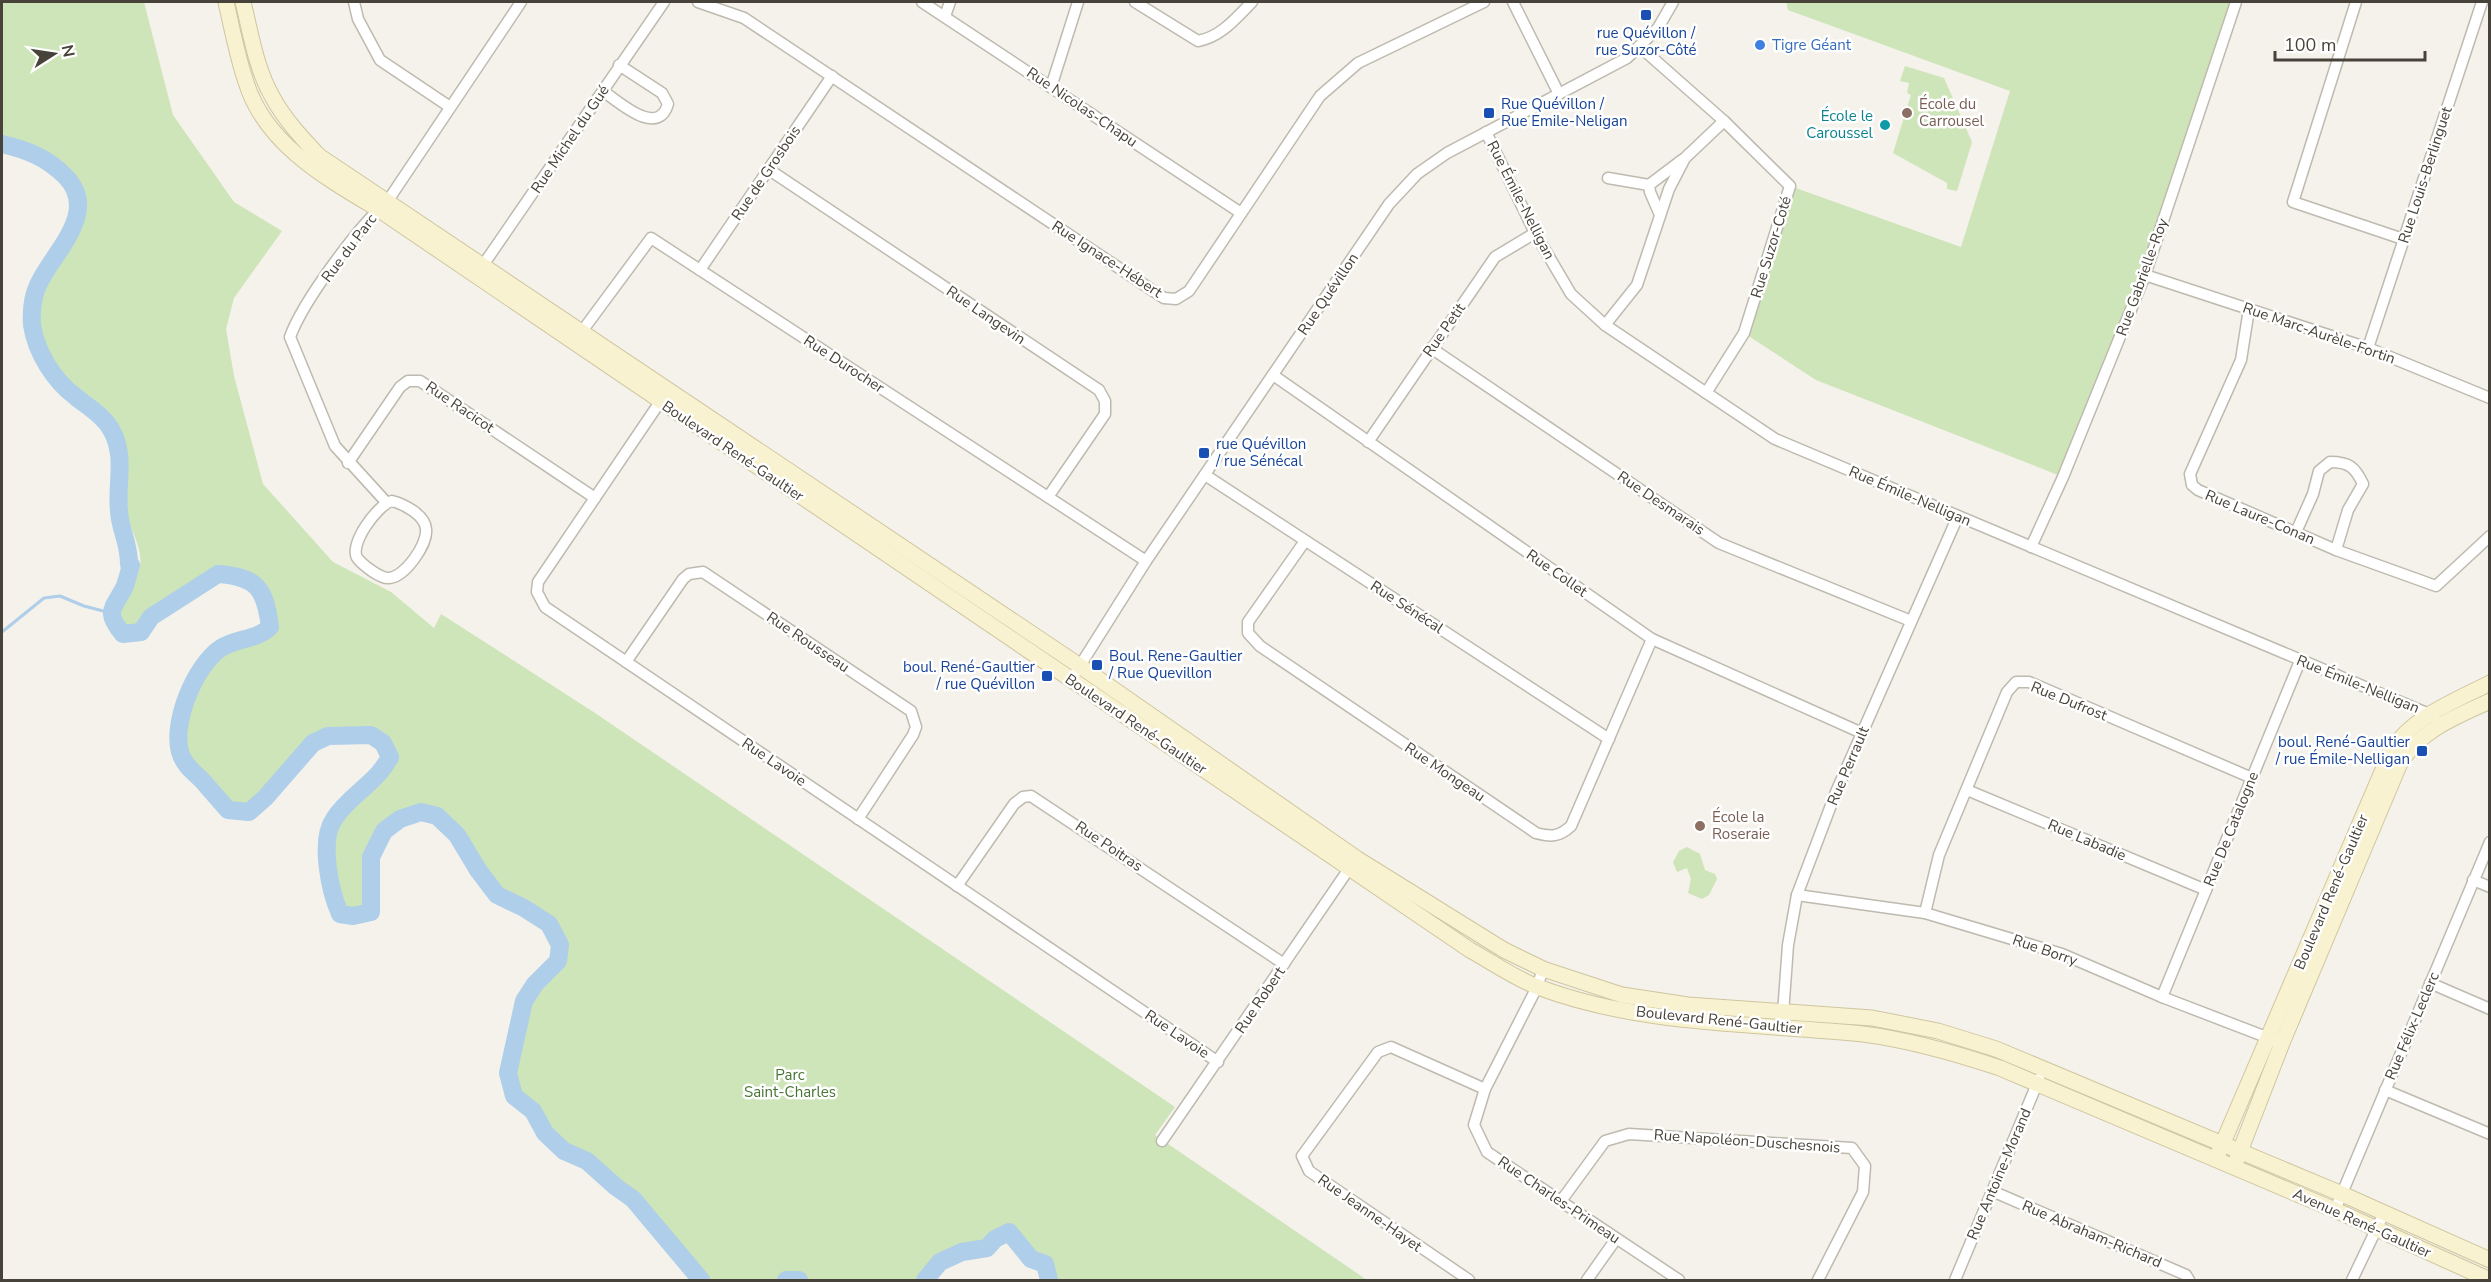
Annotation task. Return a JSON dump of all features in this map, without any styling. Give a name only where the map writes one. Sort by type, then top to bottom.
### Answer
[{"type":"street","name":"Boulevard René-Gaultier","points":[[226,2],[246,83],[268,125],[306,163],[383,206]]},
{"type":"street","name":"Boulevard René-Gaultier","points":[[243,2],[262,74],[284,116],[319,156],[383,206],[578,337],[1071,679],[1353,863],[1504,950],[1543,969],[1622,996],[1688,1005],[1872,1018],[1938,1031],[1996,1049],[2044,1068],[2220,1152],[2233,1167],[2240,1152],[2276,1040]]},
{"type":"street","points":[[354,2],[358,19],[380,60],[450,107]]},
{"type":"street","name":"Rue du Parc","points":[[386,502],[348,463],[330,436],[290,337],[303,312],[358,231],[383,206],[521,2]]},
{"type":"street","name":"Rue Michel du Gué","points":[[479,271],[664,2]]},
{"type":"street","name":"Rue Ignace-Hébert","points":[[698,2],[744,18],[1164,298],[1176,298],[1189,291],[1320,96],[1358,63],[1484,2]]},
{"type":"street","name":"Rue Nicolas-Chapu","points":[[922,2],[1241,213]]},
{"type":"street","points":[[945,16],[950,2]]},
{"type":"street","points":[[1051,87],[1078,2]]},
{"type":"street","points":[[1135,2],[1198,41],[1212,38],[1252,2]]},
{"type":"street","points":[[1513,2],[1558,94]]},
{"type":"street","name":"Rue Quévillon","points":[[1071,679],[1146,561],[1389,204],[1417,174],[1447,153],[1627,58],[1658,28],[1673,2]]},
{"type":"street","name":"Rue Gabrielle-Roy","points":[[2031,547],[2066,469],[2145,275],[2236,2]]},
{"type":"street","points":[[2356,2],[2293,202],[2403,239]]},
{"type":"street","name":"Rue Louis-Berlinguet","points":[[2368,348],[2482,2]]},
{"type":"street","name":"Rue Suzor-Coté","points":[[1639,46],[1724,121],[1790,186],[1744,333],[1706,393]]},
{"type":"street","points":[[603,91],[646,119],[658,118],[666,112],[668,105],[662,93],[620,65]]},
{"type":"street","name":"Rue de Grosbois","points":[[700,270],[832,76]]},
{"type":"street","points":[[1608,178],[1649,185],[1685,158],[1724,121]]},
{"type":"street","name":"Rue Émile-Nelligan","points":[[1486,132],[1535,233],[1571,294],[1605,325],[1775,439],[2438,718]]},
{"type":"street","points":[[1605,325],[1637,285],[1660,214],[1685,158]]},
{"type":"street","name":"Rue Langevin","points":[[768,169],[1099,390],[1105,401],[1104,414],[1048,498]]},
{"type":"street","points":[[1649,185],[1660,214]]},
{"type":"street","name":"Rue Petit","points":[[1368,442],[1495,257],[1535,233]]},
{"type":"street","name":"Rue Durocher","points":[[578,337],[651,238],[1146,561]]},
{"type":"street","name":"Rue Marc-Aurèle-Fortin","points":[[2145,275],[2368,348],[2490,398]]},
{"type":"street","name":"Rue Laure-Conan","points":[[2249,309],[2241,360],[2190,474],[2192,485],[2198,490],[2336,550],[2436,586],[2490,536]]},
{"type":"street","name":"Rue Desmarais","points":[[1431,348],[1719,543],[1911,621]]},
{"type":"street","name":"Rue Collet","points":[[1272,375],[1652,639],[1862,733]]},
{"type":"street","name":"Rue Racicot","points":[[348,463],[400,387],[408,381],[420,381],[595,498]]},
{"type":"street","name":"Boulevard René-Gaultier","points":[[664,397],[1080,666],[1470,950],[1537,987],[1619,1009],[1681,1019],[1864,1035],[1929,1046],[2000,1068],[2220,1152],[2240,1152]]},
{"type":"street","name":"Rue Lavoie","points":[[664,397],[538,582],[537,592],[545,607],[1218,1062]]},
{"type":"street","points":[[2296,532],[2313,494],[2319,471],[2330,462],[2344,462],[2356,469],[2363,484],[2348,510],[2336,550]]},
{"type":"street","name":"Rue Sénécal","points":[[1205,475],[1609,739]]},
{"type":"street","points":[[386,502],[400,503],[421,518],[427,530],[426,538],[404,572],[390,578],[385,578],[359,561],[355,548],[357,540],[386,502]]},
{"type":"street","name":"Rue Perrault","points":[[1782,1028],[1788,945],[1797,895],[1836,792],[1958,516]]},
{"type":"street","name":"Rue Mongeau","points":[[1305,541],[1248,622],[1248,633],[1260,646],[1536,833],[1550,837],[1562,834],[1571,826],[1652,639]]},
{"type":"street","name":"Rue Rousseau","points":[[626,662],[683,579],[689,574],[703,572],[911,711],[916,727],[913,735],[858,819]]},
{"type":"street","name":"Rue De Catalogne","points":[[2162,997],[2300,661]]},
{"type":"street","name":"Rue Dufrost","points":[[1925,913],[1939,855],[2007,692],[2016,682],[2029,682],[2252,778]]},
{"type":"street","name":"Boulevard René-Gaultier","points":[[2220,1152],[2276,1040],[2400,763],[2438,718],[2490,683]]},
{"type":"street","name":"Boulevard René-Gaultier","points":[[2438,718],[2490,701]]},
{"type":"street","name":"Rue Labadie","points":[[1967,790],[2206,890]]},
{"type":"street","name":"Rue Poitras","points":[[957,886],[1014,804],[1023,797],[1031,796],[1284,964]]},
{"type":"street","name":"Rue Félix-Leclerc","points":[[2335,1210],[2490,842]]},
{"type":"street","name":"Rue Robert","points":[[1162,1141],[1353,863]]},
{"type":"street","points":[[2473,880],[2490,886]]},
{"type":"street","name":"Rue Borry","points":[[1797,895],[1925,913],[2061,954],[2162,997],[2276,1040]]},
{"type":"street","name":"Rue Charles-Primeau","points":[[1543,969],[1537,987],[1485,1089],[1474,1125],[1487,1152],[1679,1281]]},
{"type":"street","points":[[2430,983],[2490,1009]]},
{"type":"street","name":"Rue Jeanne-Hayet","points":[[1469,1281],[1309,1171],[1302,1156],[1378,1052],[1390,1047],[1485,1089]]},
{"type":"street","name":"Rue Antoine-Morand","points":[[1955,1281],[2044,1068]]},
{"type":"street","points":[[2385,1090],[2490,1134]]},
{"type":"street","name":"Rue Napoléon-Duschesnois","points":[[1561,1202],[1605,1141],[1629,1134],[1852,1148],[1865,1166],[1863,1192],[1818,1281]]},
{"type":"street","name":"Avenue René-Gaultier","points":[[2240,1152],[2342,1194],[2490,1260]]},
{"type":"street","name":"Avenue René-Gaultier","points":[[2233,1167],[2490,1280]]},
{"type":"street","name":"Rue Abraham-Richard","points":[[1992,1191],[2186,1275],[2189,1281]]},
{"type":"street","points":[[2352,1281],[2384,1214]]},
{"type":"street","points":[[1587,1281],[1616,1239]]},
{"type":"green space","name":"Parc Saint-Charles","points":[[2,2],[144,2],[173,115],[234,202],[282,231],[234,298],[226,329],[234,376],[263,484],[333,562],[391,592],[434,628],[441,614],[595,713],[1175,1107],[1155,1135],[1367,1280],[1049,1280],[1045,1264],[1031,1259],[1009,1232],[995,1239],[987,1248],[962,1252],[940,1262],[925,1280],[701,1280],[633,1199],[587,1161],[564,1151],[545,1133],[533,1111],[514,1096],[508,1073],[524,1001],[535,984],[558,961],[560,945],[549,924],[497,895],[478,870],[457,835],[437,816],[421,812],[400,819],[384,831],[371,857],[371,912],[353,916],[340,914],[328,866],[327,840],[330,828],[340,811],[377,775],[390,757],[383,743],[371,735],[328,736],[313,743],[265,798],[249,812],[228,810],[183,760],[178,742],[179,728],[182,712],[194,681],[211,656],[220,648],[259,634],[270,627],[266,603],[257,587],[251,582],[218,574],[152,617],[141,632],[126,628],[118,619],[117,609],[135,583],[140,559],[126,504],[123,444],[119,432],[107,413],[69,384],[55,368],[40,329],[38,310],[42,292],[82,225],[86,208],[83,190],[69,169],[60,162],[37,150],[2,138]]},
{"type":"green space","points":[[1786,2],[2236,2],[2145,275],[2063,477],[1816,380],[1744,333],[1790,186],[1961,247],[2010,91],[1788,10]]},
{"type":"green space","points":[[1905,66],[1944,78],[1972,142],[1957,191],[1947,189],[1947,183],[1893,153],[1911,95],[1907,93],[1909,83],[1900,81]]},
{"type":"green space","points":[[1687,847],[1700,854],[1705,870],[1715,874],[1717,879],[1709,895],[1702,899],[1688,893],[1691,879],[1687,868],[1677,872],[1673,862],[1679,851]]},
{"type":"waterway","points":[[2,144],[36,155],[51,164],[65,176],[75,190],[78,204],[76,218],[71,232],[36,290],[32,304],[32,325],[37,345],[53,374],[60,383],[105,421],[112,431],[119,451],[118,501],[131,565],[124,588],[112,611],[117,627],[123,634],[141,632],[151,617],[218,574],[242,578],[250,582],[257,587],[265,603],[270,627],[259,634],[221,648],[211,656],[194,681],[182,712],[179,728],[178,742],[183,760],[228,810],[249,812],[265,798],[313,743],[328,736],[371,735],[383,743],[390,757],[377,775],[340,811],[330,828],[327,840],[328,866],[340,914],[353,916],[371,912],[371,857],[384,831],[400,819],[421,812],[437,816],[457,835],[478,870],[497,895],[549,924],[560,945],[558,961],[535,984],[524,1001],[508,1073],[514,1096],[533,1111],[545,1133],[564,1151],[587,1161],[633,1199],[701,1280]]},
{"type":"waterway","points":[[2,632],[44,598],[60,596],[84,606],[111,613]]},
{"type":"waterway","points":[[925,1280],[940,1262],[962,1252],[987,1248],[995,1239],[1009,1232],[1031,1259],[1045,1264],[1049,1280]]},
{"type":"waterway","points":[[786,1280],[799,1280]]},
{"type":"place","name":"rue Quévillon / rue Suzor-Côté","points":[[1646,15]]},
{"type":"place","name":"Tigre Géant","points":[[1760,45]]},
{"type":"place","name":"Rue Quévillon / Rue Emile-Neligan","points":[[1489,113]]},
{"type":"place","name":"École du Carrousel","points":[[1907,113]]},
{"type":"place","name":"École le Caroussel","points":[[1885,125]]},
{"type":"place","name":"rue Quévillon / rue Sénécal","points":[[1204,453]]},
{"type":"place","name":"Boul. Rene-Gaultier / Rue Quevillon","points":[[1097,665]]},
{"type":"place","name":"boul. René-Gaultier / rue Quévillon","points":[[1047,676]]},
{"type":"place","name":"boul. René-Gaultier / rue Émile-Nelligan","points":[[2422,751]]},
{"type":"place","name":"École la Roseraie","points":[[1700,826]]}]
